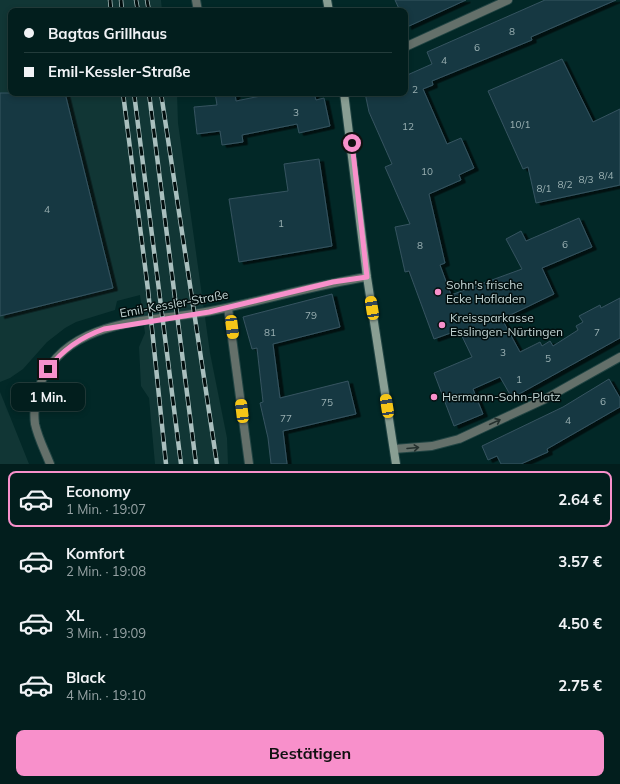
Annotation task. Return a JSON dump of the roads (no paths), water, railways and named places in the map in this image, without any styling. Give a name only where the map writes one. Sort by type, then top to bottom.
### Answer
[{"type":"main road","points":[[344,96],[367,277],[396,464]]},
{"type":"street","points":[[408,46],[508,0]]},
{"type":"street","name":"Emil-Kessler-Straße","points":[[50,464],[36,426],[35,402],[43,377],[62,352],[87,336],[104,329],[228,308],[333,282],[367,277]]},
{"type":"street","points":[[228,308],[249,464]]},
{"type":"street","points":[[394,449],[432,446],[453,441],[545,399],[620,357]]},
{"type":"railway","points":[[110,0],[111,8]]},
{"type":"railway","points":[[121,0],[122,8]]},
{"type":"railway","points":[[136,0],[137,8]]},
{"type":"railway","points":[[147,0],[148,8]]},
{"type":"railway","points":[[123,96],[148,290],[166,464]]},
{"type":"railway","points":[[134,96],[181,464]]},
{"type":"railway","points":[[149,96],[196,464]]},
{"type":"railway","points":[[161,96],[217,464]]},
{"type":"place","name":"Sohn's frische Ecke Hofladen","points":[[438,292]]},
{"type":"place","name":"Kreissparkasse Esslingen-Nürtingen","points":[[442,325]]},
{"type":"place","name":"Hermann-Sohn-Platz","points":[[434,397]]}]
